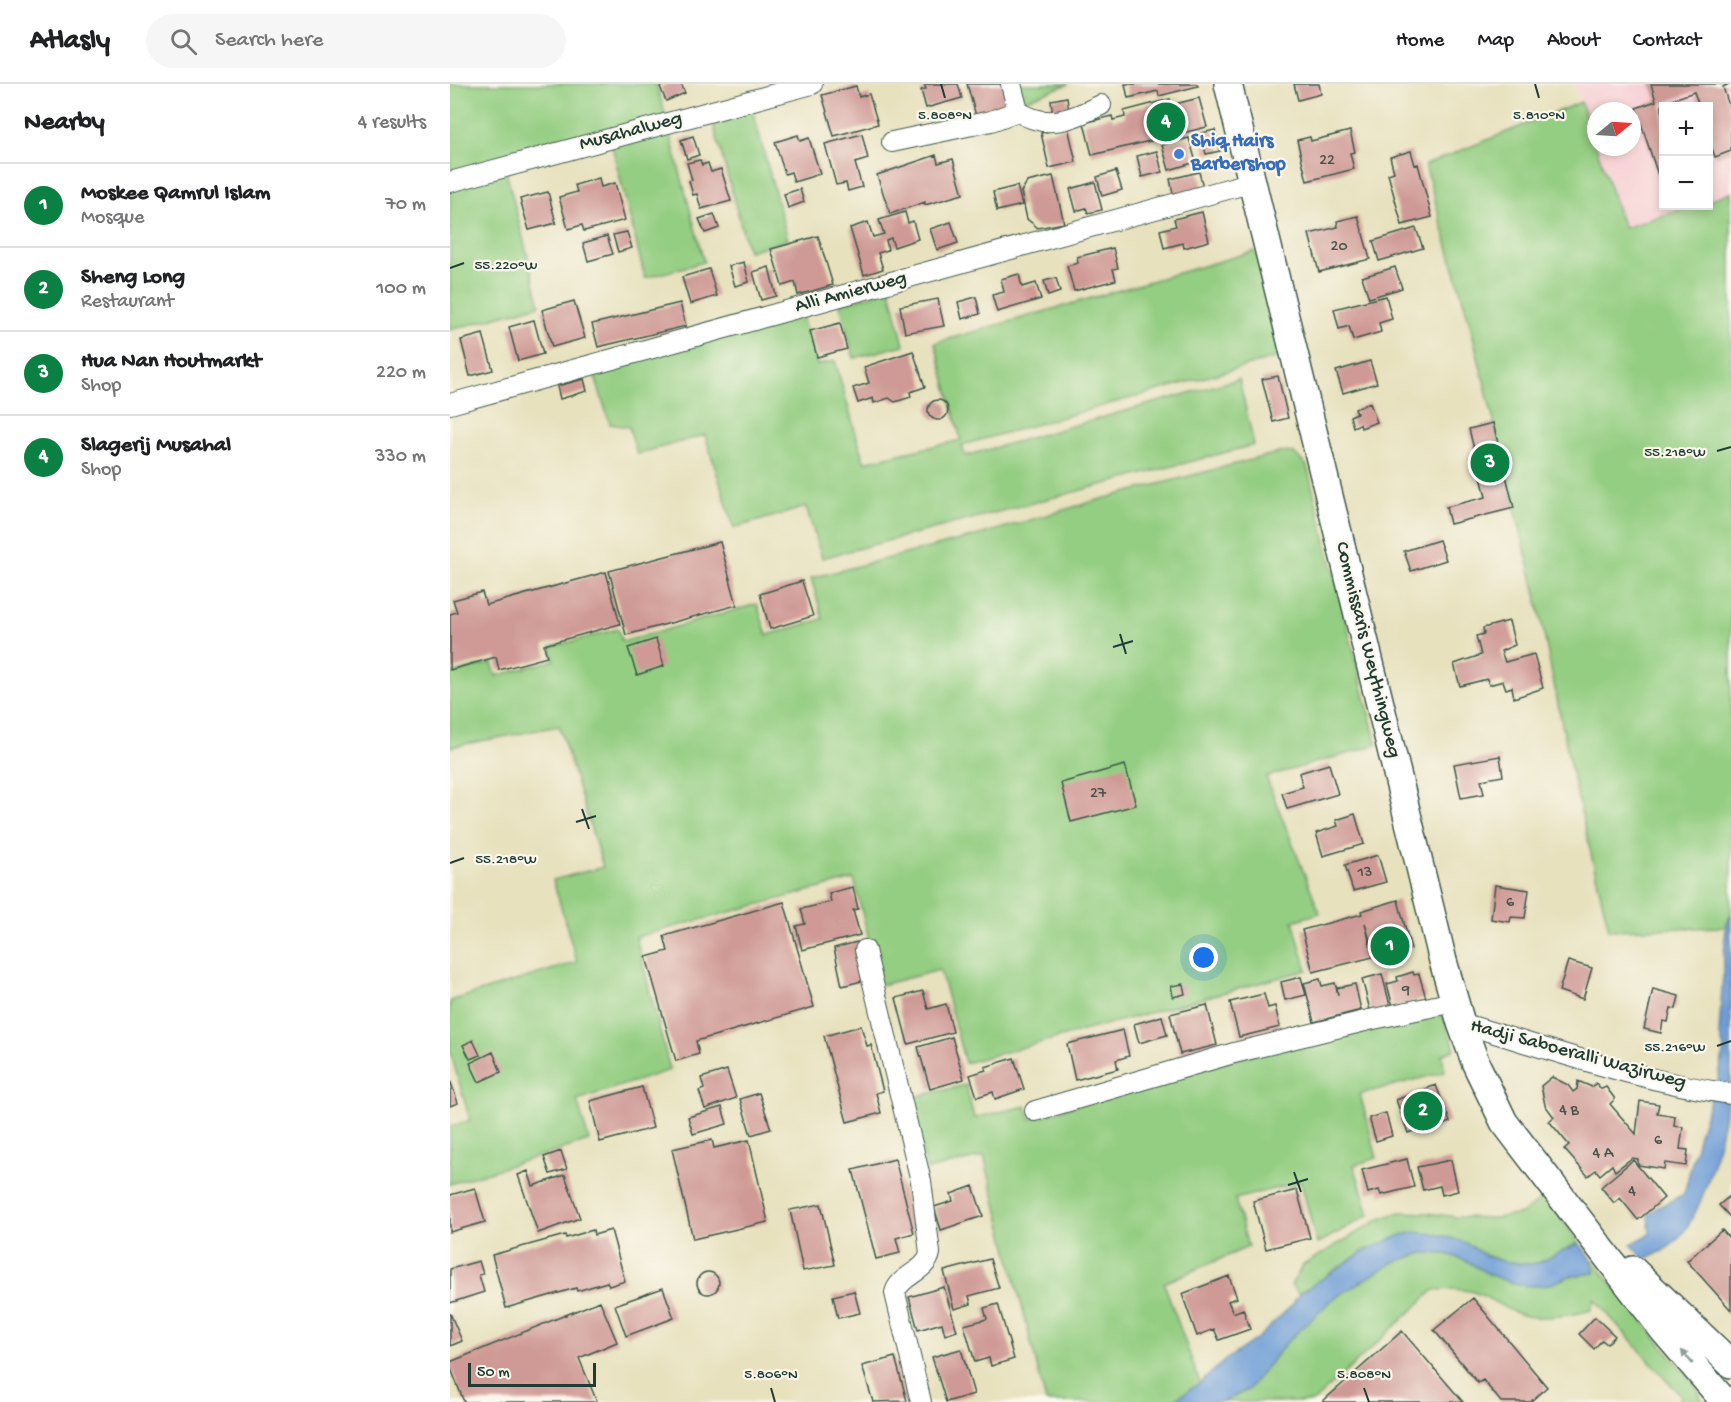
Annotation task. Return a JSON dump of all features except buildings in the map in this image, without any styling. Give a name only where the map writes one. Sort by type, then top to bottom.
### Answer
[{"type":"main road","name":"Commissaris Weythingweg","points":[[1228,84],[1458,1013],[1476,1064],[1504,1122],[1558,1194]]},
{"type":"main road","points":[[1558,1194],[1731,1364]]},
{"type":"main road","points":[[1558,1194],[1664,1331],[1725,1402]]},
{"type":"street","name":"Musahalweg","points":[[450,182],[812,84]]},
{"type":"street","points":[[1011,84],[1018,111],[1027,117],[1054,122],[1073,118],[1101,105]]},
{"type":"street","points":[[892,142],[991,121],[1018,111]]},
{"type":"street","name":"Alli Amierweg","points":[[450,404],[1253,182]]},
{"type":"street","points":[[865,950],[921,1181],[930,1253],[926,1263],[898,1285],[895,1293],[921,1402]]},
{"type":"street","points":[[1035,1111],[1234,1053],[1369,1020],[1458,1013]]},
{"type":"street","name":"Hadji Saboeralli Wazirweg","points":[[1458,1013],[1630,1072],[1731,1094]]},
{"type":"shaded area","points":[[1575,84],[1731,84],[1731,192],[1713,199],[1713,102],[1659,102],[1659,210],[1679,210],[1624,228],[1600,156],[1641,156],[1641,102],[1587,102],[1587,119]]},
{"type":"green space","points":[[450,84],[656,84],[666,117],[453,176],[450,166]]},
{"type":"green space","points":[[1015,84],[1069,84],[1020,102]]},
{"type":"green space","points":[[1581,102],[1587,120],[1587,156],[1599,156],[1624,228],[1679,210],[1713,210],[1713,199],[1731,192],[1731,913],[1726,927],[1609,930],[1571,769],[1536,594],[1471,328],[1425,165]]},
{"type":"green space","points":[[751,105],[788,240],[748,251],[711,116]]},
{"type":"green space","points":[[668,127],[704,262],[645,278],[611,142]]},
{"type":"green space","points":[[506,171],[540,305],[450,330],[450,186]]},
{"type":"green space","points":[[1255,251],[1282,356],[962,445],[965,456],[1239,379],[1254,445],[822,558],[806,507],[734,528],[705,435],[637,454],[629,427],[610,424],[593,370],[801,314],[817,365],[835,361],[864,462],[961,440],[935,343]]},
{"type":"green space","points":[[890,290],[904,345],[854,358],[840,304]]},
{"type":"green space","points":[[1281,452],[1294,453],[1307,466],[1377,745],[1266,777],[1320,913],[1293,921],[1307,970],[965,1063],[940,970],[880,985],[854,879],[636,937],[670,1070],[577,1100],[589,1141],[450,1184],[450,1127],[470,1120],[450,1051],[450,1001],[577,962],[553,880],[603,867],[559,726],[450,747],[450,674],[492,663],[496,676],[554,660],[551,647],[618,629],[622,642],[757,604],[767,635],[823,619],[811,578],[983,534],[1094,501]]},
{"type":"green space","points":[[1436,1013],[1444,1019],[1455,1049],[1442,1055],[1445,1072],[1360,1094],[1377,1158],[1354,1165],[1369,1215],[1317,1244],[1301,1182],[1235,1199],[1248,1247],[1164,1283],[1200,1383],[1171,1402],[1046,1402],[984,1156],[927,1170],[910,1098],[966,1085],[974,1118],[1026,1106],[1030,1119],[1235,1059]]},
{"type":"green space","points":[[1545,1197],[1579,1243],[1538,1263],[1502,1261],[1485,1255],[1467,1244],[1364,1251],[1299,1294],[1291,1285],[1303,1265],[1380,1219],[1399,1212],[1496,1218],[1521,1214]]},
{"type":"green space","points":[[1423,1253],[1447,1254],[1467,1261],[1490,1275],[1551,1284],[1570,1276],[1595,1273],[1591,1258],[1696,1387],[1703,1402],[1676,1402],[1682,1397],[1594,1299],[1591,1310],[1538,1317],[1516,1313],[1476,1293],[1450,1289],[1434,1290],[1313,1402],[1223,1402],[1248,1390],[1286,1343],[1334,1298],[1394,1262]]},
{"type":"water","points":[[1731,914],[1731,1082],[1726,1086],[1717,1085],[1724,1049],[1719,1033],[1726,927]]},
{"type":"water","points":[[1711,1097],[1728,1100],[1711,1172],[1697,1209],[1679,1238],[1663,1251],[1644,1259],[1631,1244],[1650,1234],[1648,1215],[1684,1194]]},
{"type":"water","points":[[1414,1232],[1453,1238],[1466,1243],[1486,1256],[1518,1264],[1538,1263],[1579,1243],[1591,1258],[1595,1273],[1570,1276],[1551,1284],[1518,1285],[1490,1275],[1467,1261],[1447,1254],[1423,1253],[1394,1262],[1334,1298],[1286,1343],[1248,1390],[1223,1402],[1171,1402],[1200,1383],[1224,1361],[1259,1337],[1292,1305],[1299,1294],[1364,1251]]},
{"type":"place","name":"Slagerij Musahal","points":[[1166,122]]},
{"type":"place","name":"Shiq Hairs Barbershop","points":[[1179,154]]},
{"type":"place","name":"Hua Nan Houtmarkt","points":[[1490,463]]},
{"type":"place","name":"Moskee Qamrul Islam","points":[[1390,946]]},
{"type":"place","name":"Sheng Long","points":[[1423,1111]]}]
